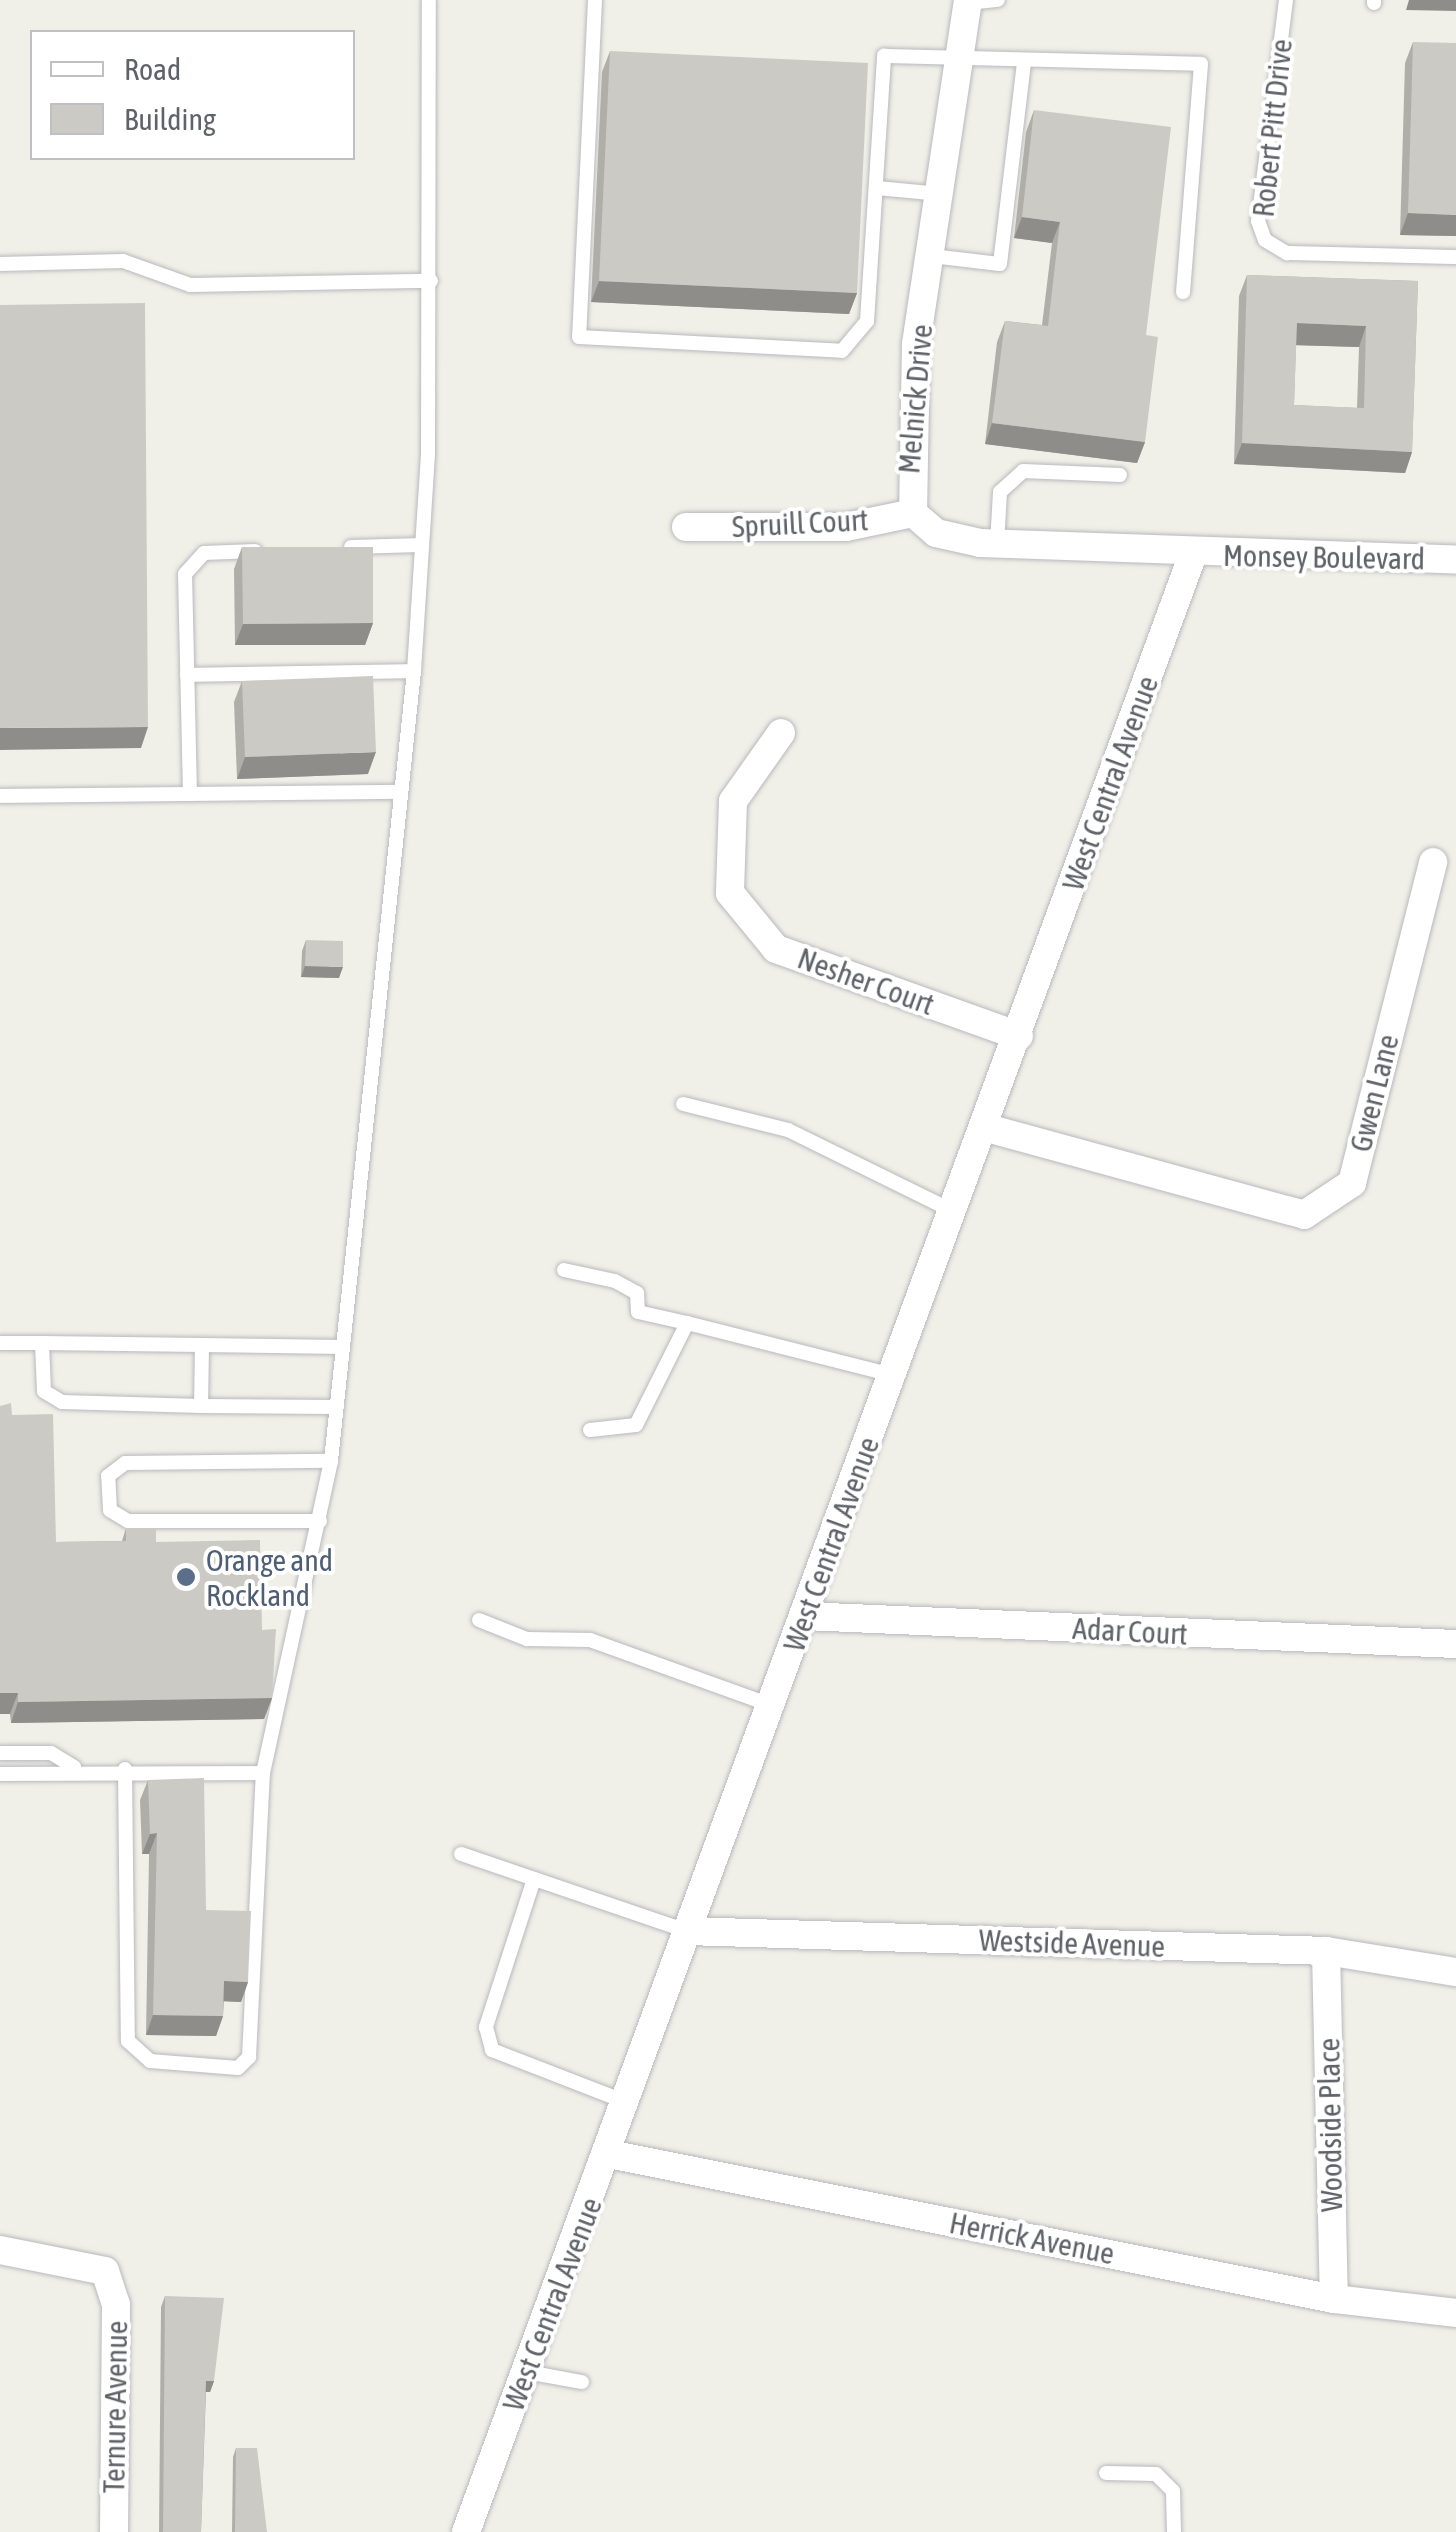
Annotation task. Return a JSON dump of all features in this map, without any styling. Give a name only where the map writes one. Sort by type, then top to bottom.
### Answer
[{"type":"street","name":"Melnick Drive","points":[[968,2],[943,194],[915,364],[913,513],[936,533],[998,544],[1193,554]]},
{"type":"street","name":"Spruill Court","points":[[686,527],[846,527],[913,513]]},
{"type":"street","name":"Monsey Boulevard","points":[[1193,554],[1456,560]]},
{"type":"street","name":"West Central Avenue","points":[[466,2532],[609,2154],[686,1930],[987,1128],[1193,554]]},
{"type":"street","name":"Nesher Court","points":[[781,733],[733,801],[730,893],[776,949],[1020,1036]]},
{"type":"street","name":"Gwen Lane","points":[[987,1128],[1304,1215],[1352,1183],[1434,862]]},
{"type":"street","name":"Adar Court","points":[[804,1616],[1456,1644]]},
{"type":"street","name":"Westside Avenue","points":[[686,1930],[1326,1951],[1456,1972]]},
{"type":"street","name":"Woodside Place","points":[[1326,1951],[1334,2299]]},
{"type":"street","name":"Herrick Avenue","points":[[609,2154],[1334,2299],[1456,2313]]},
{"type":"street","name":"Ternure Avenue","points":[[0,2250],[105,2271],[116,2304],[114,2532]]},
{"type":"lane","points":[[125,1769],[128,2040],[150,2061],[238,2068],[249,2057],[263,1773],[331,1461],[398,792],[414,672],[430,281],[430,0]]},
{"type":"lane","points":[[595,0],[579,337],[842,352],[867,321],[884,56],[1024,62],[1151,57],[1207,70],[1183,292]]},
{"type":"lane","points":[[968,2],[998,0]]},
{"type":"lane","name":"Robert Pitt Drive","points":[[1286,0],[1258,221],[1265,240],[1287,253],[1456,257]]},
{"type":"lane","points":[[932,256],[1000,264],[1024,62]]},
{"type":"lane","points":[[878,188],[943,194]]},
{"type":"lane","points":[[0,264],[123,262],[190,286],[430,281]]},
{"type":"lane","points":[[998,544],[1000,492],[1023,472],[1120,474]]},
{"type":"lane","points":[[323,548],[422,544]]},
{"type":"lane","points":[[190,794],[185,574],[204,553],[284,550]]},
{"type":"lane","points":[[187,675],[414,672]]},
{"type":"lane","points":[[0,796],[398,792]]},
{"type":"lane","points":[[683,1104],[788,1130],[955,1212]]},
{"type":"lane","points":[[564,1270],[615,1281],[637,1293],[638,1312],[894,1375]]},
{"type":"lane","points":[[590,1430],[636,1425],[688,1323]]},
{"type":"lane","points":[[0,1342],[343,1347]]},
{"type":"lane","points":[[42,1343],[44,1391],[62,1402],[336,1408]]},
{"type":"lane","points":[[201,1406],[202,1345]]},
{"type":"lane","points":[[320,1521],[128,1521],[110,1510],[108,1476],[125,1463],[331,1461]]},
{"type":"lane","points":[[479,1620],[528,1640],[590,1640],[771,1705]]},
{"type":"lane","points":[[0,1752],[50,1753],[74,1767]]},
{"type":"lane","points":[[0,1774],[74,1767],[263,1773]]},
{"type":"lane","points":[[461,1854],[686,1930]]},
{"type":"lane","points":[[534,1879],[486,2026],[492,2050],[627,2102]]},
{"type":"lane","points":[[526,2372],[582,2382]]},
{"type":"lane","points":[[1106,2473],[1156,2474],[1173,2490],[1174,2532]]},
{"type":"building","points":[[1413,42],[1456,43],[1456,215],[1408,213]]},
{"type":"building","points":[[610,51],[868,63],[857,293],[599,281]]},
{"type":"building","points":[[1034,110],[1171,127],[1146,335],[1158,337],[1145,442],[992,423],[1005,321],[1048,326],[1060,222],[1022,217]]},
{"type":"building","points":[[1247,275],[1418,281],[1412,452],[1242,443]],"holes":[[[1297,323],[1366,326],[1364,408],[1294,405]]]},
{"type":"building","points":[[145,303],[148,727],[0,728],[0,305]]},
{"type":"building","points":[[242,547],[373,547],[373,623],[243,624]]},
{"type":"building","points":[[373,676],[376,752],[245,757],[242,681]]},
{"type":"building","points":[[306,940],[343,941],[343,967],[305,966]]},
{"type":"building","name":"Orange and Rockland","points":[[11,1403],[12,1415],[53,1414],[56,1542],[126,1541],[126,1528],[156,1528],[156,1542],[260,1540],[262,1630],[276,1629],[272,1698],[18,1702],[18,1693],[0,1693],[0,1406]]},
{"type":"building","points":[[204,1778],[206,1910],[251,1911],[248,1982],[224,1981],[223,2016],[153,2015],[157,1833],[150,1834],[148,1780]]},
{"type":"building","points":[[165,2296],[224,2298],[214,2381],[206,2381],[201,2532],[163,2532]]},
{"type":"building","points":[[236,2448],[257,2448],[267,2532],[235,2532]]},
{"type":"place","name":"Orange and Rockland","points":[[186,1577]]}]
